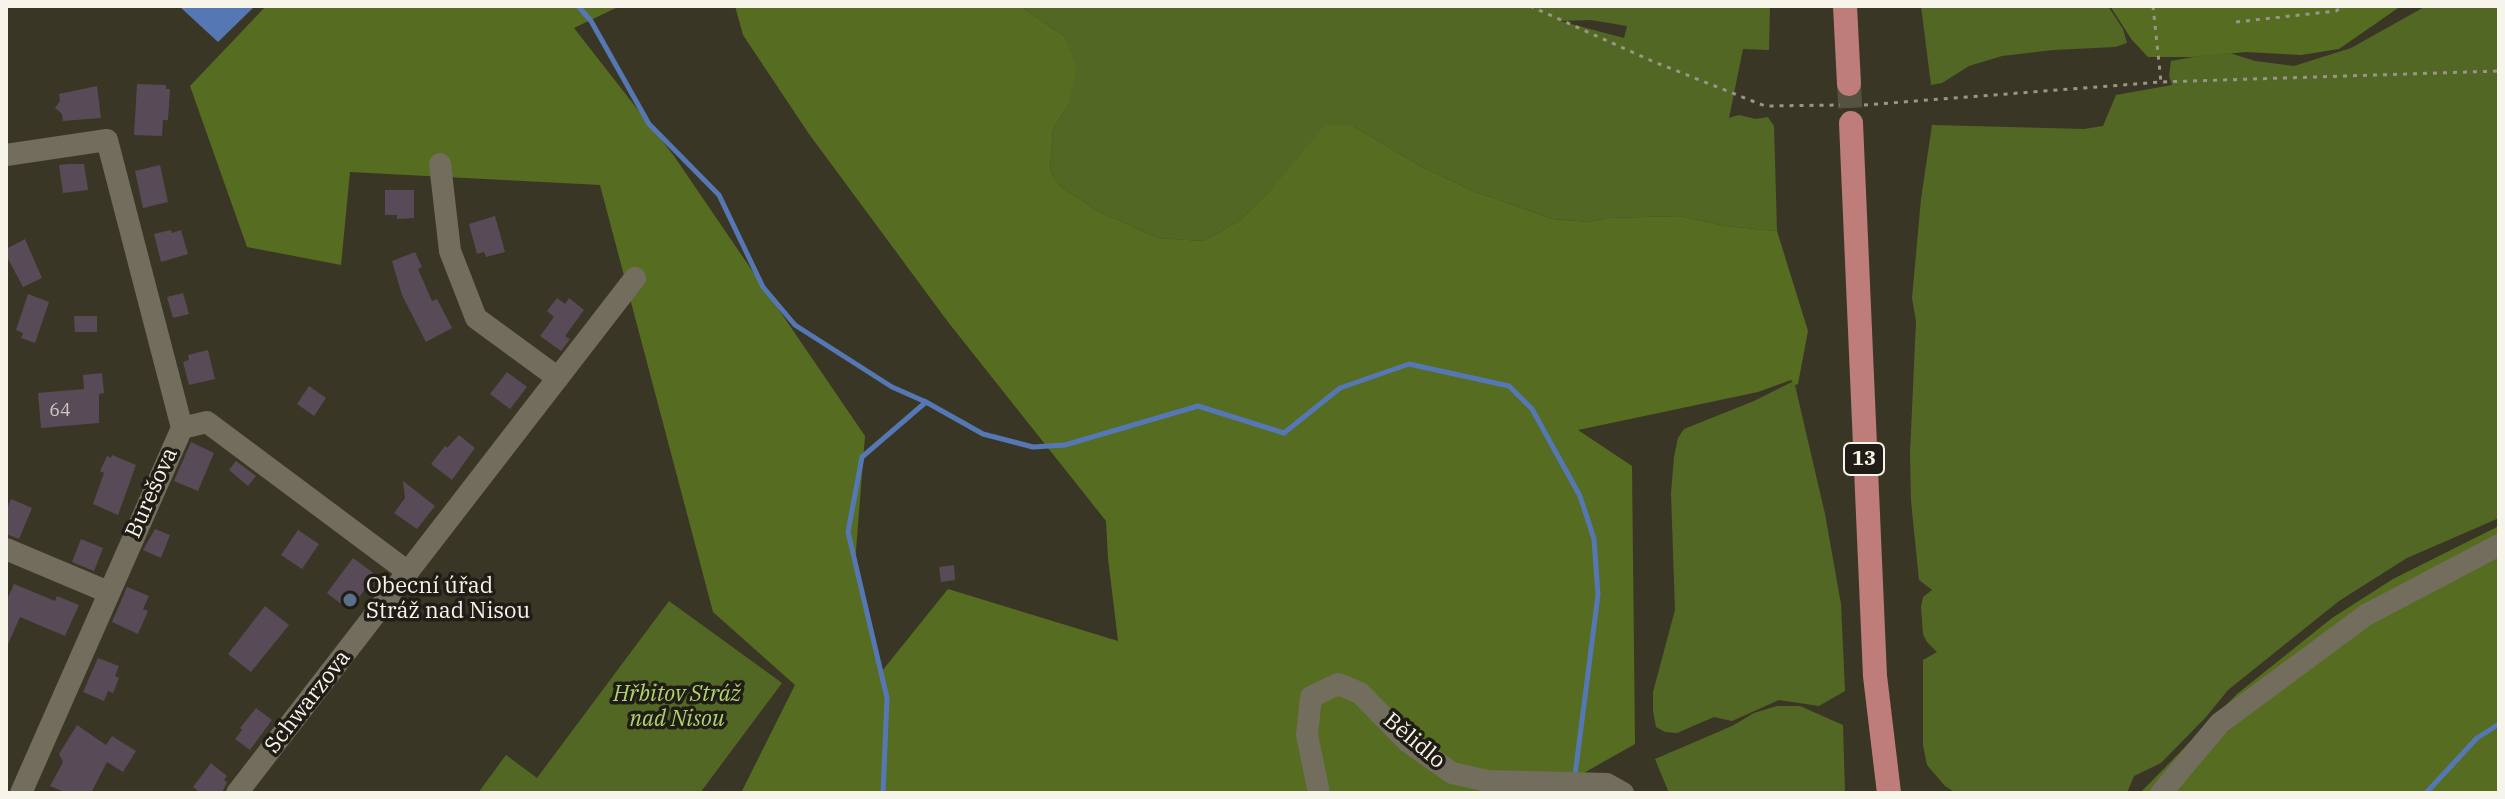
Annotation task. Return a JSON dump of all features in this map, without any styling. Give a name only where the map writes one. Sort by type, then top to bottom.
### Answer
[{"type":"main road","points":[[1845,6],[1849,84]]},
{"type":"main road","name":"13","points":[[1851,123],[1875,676],[1889,793]]},
{"type":"street","name":"Burešova","points":[[6,155],[107,140],[182,428],[21,793]]},
{"type":"street","points":[[440,164],[450,251],[476,318],[558,378]]},
{"type":"street","name":"Schwarzova","points":[[237,793],[635,278]]},
{"type":"street","points":[[182,428],[207,422],[408,572]]},
{"type":"street","points":[[2161,793],[2220,723],[2354,624],[2499,545]]},
{"type":"street","points":[[6,549],[108,592]]},
{"type":"street","name":"Bělidlo","points":[[1319,793],[1307,735],[1311,697],[1338,684],[1360,693],[1407,741],[1452,773],[1488,781],[1607,784],[1623,793]]},
{"type":"path","points":[[1530,6],[1652,61],[1765,106]]},
{"type":"path","points":[[2153,6],[2161,82]]},
{"type":"path","points":[[2236,22],[2336,11],[2343,6]]},
{"type":"path","points":[[1936,98],[2161,82],[2499,71]]},
{"type":"green space","points":[[266,6],[620,6],[574,28],[674,156],[865,436],[855,563],[882,671],[948,589],[1118,641],[1106,521],[948,322],[809,134],[743,35],[735,6],[1020,6],[1064,36],[1077,68],[1068,105],[1053,129],[1050,171],[1060,186],[1098,211],[1158,238],[1203,241],[1239,221],[1272,189],[1325,125],[1353,126],[1422,167],[1473,191],[1553,219],[1588,222],[1607,218],[1680,216],[1726,226],[1777,231],[1808,331],[1798,384],[1791,380],[1758,392],[1578,430],[1632,466],[1635,744],[1566,783],[1571,793],[741,793],[795,685],[713,612],[600,185],[350,172],[341,265],[247,247],[190,86]]},
{"type":"green space","points":[[1020,6],[1770,6],[1769,50],[1743,49],[1729,118],[1739,115],[1756,119],[1768,117],[1774,126],[1777,231],[1726,226],[1680,216],[1607,218],[1588,222],[1553,219],[1473,191],[1422,167],[1353,126],[1272,189],[1239,221],[1203,241],[1158,238],[1098,211],[1060,186],[1050,171],[1053,129],[1068,105],[1064,36]],"holes":[[[1591,20],[1627,26],[1624,38],[1560,21]]]},
{"type":"green space","points":[[1921,6],[2108,6],[2123,29],[2127,43],[2115,47],[2002,56],[1969,66],[1942,83],[1931,85]]},
{"type":"green space","points":[[2110,6],[2401,6],[2339,49],[2301,55],[2246,52],[2148,57],[2132,40]]},
{"type":"green space","points":[[2426,6],[2499,6],[2499,518],[2407,558],[2339,601],[2228,690],[2161,763],[2134,776],[2127,793],[1956,793],[1945,786],[1927,765],[1923,745],[1923,660],[1937,652],[1923,634],[1923,597],[1932,590],[1919,580],[1911,501],[1916,321],[1912,298],[1921,199],[1932,125],[2084,129],[2103,126],[2116,95],[2172,85],[2169,76],[2171,61],[2230,53],[2255,61],[2294,66],[2351,48]]},
{"type":"green space","points":[[1794,381],[1825,514],[1841,604],[1845,691],[1819,706],[1779,700],[1732,721],[1714,717],[1677,733],[1665,732],[1656,727],[1653,692],[1675,610],[1671,493],[1678,438],[1684,429]]},
{"type":"green space","points":[[2499,526],[2499,793],[2140,793],[2237,694],[2332,618],[2393,579]]},
{"type":"green space","name":"Hřbitov Stráž nad Nisou","points":[[669,601],[782,683],[700,793],[478,793],[506,755],[537,778]]},
{"type":"green space","points":[[1777,706],[1800,706],[1843,725],[1845,793],[1669,793],[1655,759],[1732,726],[1754,713]]},
{"type":"water","points":[[179,6],[255,6],[218,42]]},
{"type":"building","points":[[137,84],[166,85],[166,89],[170,89],[168,120],[163,120],[162,136],[134,135]]},
{"type":"building","points":[[97,86],[101,118],[63,121],[62,114],[55,108],[60,101],[59,94]]},
{"type":"building","points":[[84,164],[88,190],[63,193],[59,165]]},
{"type":"building","points":[[160,165],[168,202],[143,208],[135,171]]},
{"type":"building","points":[[385,190],[414,190],[414,218],[397,219],[397,215],[385,215]]},
{"type":"building","points":[[495,216],[505,252],[486,257],[484,252],[477,254],[469,224]]},
{"type":"building","points":[[171,230],[172,233],[181,230],[188,254],[161,262],[154,234]]},
{"type":"building","points":[[25,239],[42,278],[23,287],[6,255],[6,249]]},
{"type":"building","points":[[415,252],[422,267],[418,269],[432,301],[437,299],[452,328],[426,342],[402,295],[392,261]]},
{"type":"building","points":[[183,293],[189,314],[173,318],[167,297]]},
{"type":"building","points":[[28,294],[49,302],[35,343],[21,338],[23,333],[16,330]]},
{"type":"building","points":[[557,298],[565,304],[569,298],[584,310],[565,336],[570,339],[561,351],[540,336],[554,317],[547,311]]},
{"type":"building","points":[[74,316],[97,316],[97,332],[75,332]]},
{"type":"building","points":[[208,350],[215,379],[189,385],[183,362],[189,360],[188,355]]},
{"type":"building","points":[[507,372],[527,387],[510,409],[490,394]]},
{"type":"building","points":[[102,373],[104,393],[99,394],[99,423],[41,428],[38,393],[84,389],[83,375]]},
{"type":"building","points":[[309,386],[326,398],[314,416],[297,404]]},
{"type":"building","points":[[459,435],[475,448],[452,480],[431,464],[445,446],[447,448]]},
{"type":"building","points":[[191,442],[214,453],[198,491],[174,481]]},
{"type":"building","points":[[112,455],[136,465],[118,515],[93,504],[104,473],[100,471],[107,456],[111,458]]},
{"type":"building","points":[[236,461],[256,476],[248,486],[229,470]]},
{"type":"building","points":[[403,481],[435,506],[417,529],[394,513],[405,498]]},
{"type":"building","points":[[11,499],[32,508],[19,539],[6,534],[6,511]]},
{"type":"building","points":[[155,529],[170,535],[161,558],[143,550]]},
{"type":"building","points":[[298,530],[319,544],[302,569],[281,555]]},
{"type":"building","points":[[81,539],[103,548],[94,571],[72,562]]},
{"type":"building","points":[[353,558],[376,575],[349,610],[327,593]]},
{"type":"building","points":[[954,565],[955,580],[941,582],[939,567]]},
{"type":"building","points":[[14,584],[55,601],[57,596],[79,605],[65,636],[20,617],[6,649],[6,602]]},
{"type":"building","points":[[127,587],[149,596],[143,609],[148,611],[138,634],[112,622]]},
{"type":"building","points":[[265,606],[289,625],[251,672],[228,654]]},
{"type":"building","points":[[98,658],[119,666],[115,676],[119,678],[113,693],[108,691],[104,701],[83,692]]},
{"type":"building","points":[[256,708],[272,720],[250,750],[235,739]]},
{"type":"building","points":[[77,725],[106,745],[112,736],[136,751],[123,772],[107,762],[91,793],[67,793],[50,786],[63,762],[59,754]]},
{"type":"building","points":[[211,763],[227,776],[222,793],[201,793],[193,787]]},
{"type":"waterway","points":[[578,6],[591,21],[649,124],[719,195],[763,287],[795,325],[892,387],[983,434],[1033,447],[1065,445],[1198,406],[1284,433],[1340,388],[1409,364],[1509,386],[1532,409],[1580,496],[1594,539],[1598,595],[1575,775]]},
{"type":"waterway","points":[[883,793],[887,698],[848,532],[862,457],[926,402]]},
{"type":"waterway","points":[[2426,793],[2477,738],[2499,724]]},
{"type":"tunnel","points":[[1849,84],[1851,123]]},
{"type":"place","name":"Obecní úřad Stráž nad Nisou","points":[[350,600]]}]
